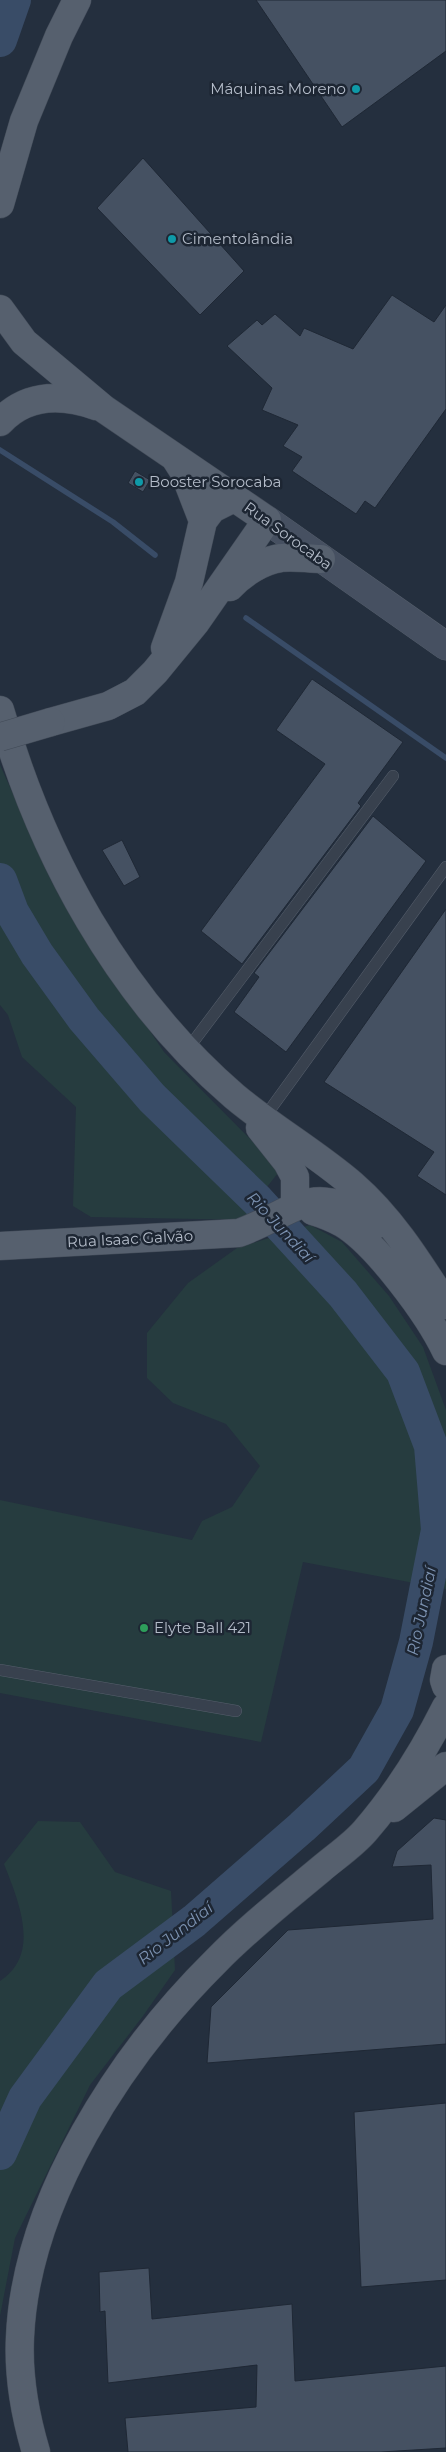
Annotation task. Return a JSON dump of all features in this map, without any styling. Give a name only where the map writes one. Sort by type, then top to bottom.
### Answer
[{"type":"main road","points":[[0,204],[24,121],[59,36],[77,0]]},
{"type":"main road","points":[[0,309],[24,342],[104,409]]},
{"type":"main road","points":[[0,422],[27,404],[55,397],[72,398],[104,409]]},
{"type":"main road","name":"Rua Sorocaba","points":[[104,409],[172,453],[267,520]]},
{"type":"main road","points":[[172,453],[184,472],[203,520]]},
{"type":"main road","points":[[155,672],[189,582],[203,520],[212,510],[234,498]]},
{"type":"main road","points":[[196,622],[267,520]]},
{"type":"main road","points":[[0,737],[108,706],[135,692],[155,672],[196,622],[237,579],[261,565],[281,558],[321,559]]},
{"type":"main road","points":[[0,710],[14,759],[77,900],[113,960],[150,1011],[186,1050],[235,1096],[354,1186],[406,1243],[446,1305]]},
{"type":"main road","points":[[235,1096],[287,1162],[295,1177],[290,1208],[343,1224],[364,1241],[416,1303],[446,1351]]},
{"type":"main road","name":"Rua Isaac Galvão","points":[[0,1246],[238,1233],[259,1226],[290,1208],[324,1200],[341,1203],[358,1211],[406,1243]]},
{"type":"main road","points":[[446,1668],[444,1680],[446,1686]]},
{"type":"main road","points":[[364,1832],[425,1749],[446,1707]]},
{"type":"main road","points":[[36,2452],[24,2414],[20,2338],[25,2288],[46,2216],[77,2148],[114,2086],[167,2013],[216,1960],[364,1832],[437,1777]]},
{"type":"street","name":"Rua Sorocaba","points":[[267,520],[446,646]]},
{"type":"lane","points":[[186,1050],[393,776]]},
{"type":"lane","points":[[264,1118],[446,867]]},
{"type":"lane","points":[[0,1670],[236,1711]]},
{"type":"green space","points":[[0,765],[58,894],[164,1052],[254,1143],[278,1173],[267,1187],[251,1220],[91,1217],[73,1206],[76,1107],[22,1057],[8,1015],[0,1005]]},
{"type":"green space","points":[[310,1225],[342,1242],[389,1296],[423,1347],[446,1410],[446,1589],[303,1562],[261,1742],[0,1693],[0,1500],[192,1540],[202,1521],[232,1507],[260,1466],[226,1424],[173,1403],[147,1378],[147,1333],[188,1283],[237,1248]]},
{"type":"green space","points":[[38,1821],[80,1822],[115,1872],[171,1891],[175,1970],[143,2016],[90,2085],[15,2238],[0,2316],[0,1981],[13,1970],[20,1956],[23,1942],[20,1910],[4,1864]]},
{"type":"building","name":"Máquinas Moreno","points":[[256,0],[446,0],[446,51],[342,127]]},
{"type":"building","name":"Cimentolândia","points":[[143,158],[244,271],[200,315],[97,208]]},
{"type":"building","points":[[392,295],[434,322],[446,305],[446,409],[375,508],[365,501],[356,514],[292,471],[302,457],[283,446],[298,425],[262,410],[272,388],[227,346],[257,320],[262,325],[275,314],[300,336],[304,328],[353,349]]},
{"type":"building","name":"Booster Sorocaba","points":[[135,471],[150,480],[143,492],[128,483]]},
{"type":"building","points":[[312,679],[403,742],[358,803],[361,806],[242,964],[201,931],[325,764],[276,730]]},
{"type":"building","points":[[373,816],[426,861],[286,1052],[234,1012],[259,977],[254,973]]},
{"type":"building","points":[[122,840],[140,877],[124,886],[102,850]]},
{"type":"building","points":[[446,909],[446,1195],[417,1176],[434,1152],[324,1082]]},
{"type":"building","points":[[434,1818],[446,1820],[446,2044],[207,2063],[211,2007],[288,1930],[433,1919],[431,1865],[392,1867],[397,1851]]},
{"type":"building","points":[[446,2103],[446,2280],[361,2287],[354,2112]]},
{"type":"building","points":[[149,2268],[152,2319],[292,2304],[295,2381],[446,2366],[446,2448],[381,2452],[128,2452],[125,2418],[256,2407],[257,2365],[108,2383],[105,2311],[100,2312],[99,2272]]},
{"type":"waterway","name":"Rio Jundiaí","points":[[0,40],[14,0]]},
{"type":"waterway","points":[[0,450],[113,522],[155,555]]},
{"type":"waterway","points":[[246,618],[446,758]]},
{"type":"waterway","name":"Rio Jundiaí","points":[[0,880],[12,912],[37,954],[84,1019],[152,1098],[257,1200],[343,1294],[403,1372],[431,1446],[438,1530],[416,1642],[397,1710],[364,1769],[302,1827],[194,1921],[108,1985],[25,2098],[0,2153]]},
{"type":"place","name":"Máquinas Moreno","points":[[356,89]]},
{"type":"place","name":"Cimentolândia","points":[[172,239]]},
{"type":"place","name":"Booster Sorocaba","points":[[139,482]]},
{"type":"place","name":"Elyte Ball 421","points":[[144,1628]]}]
